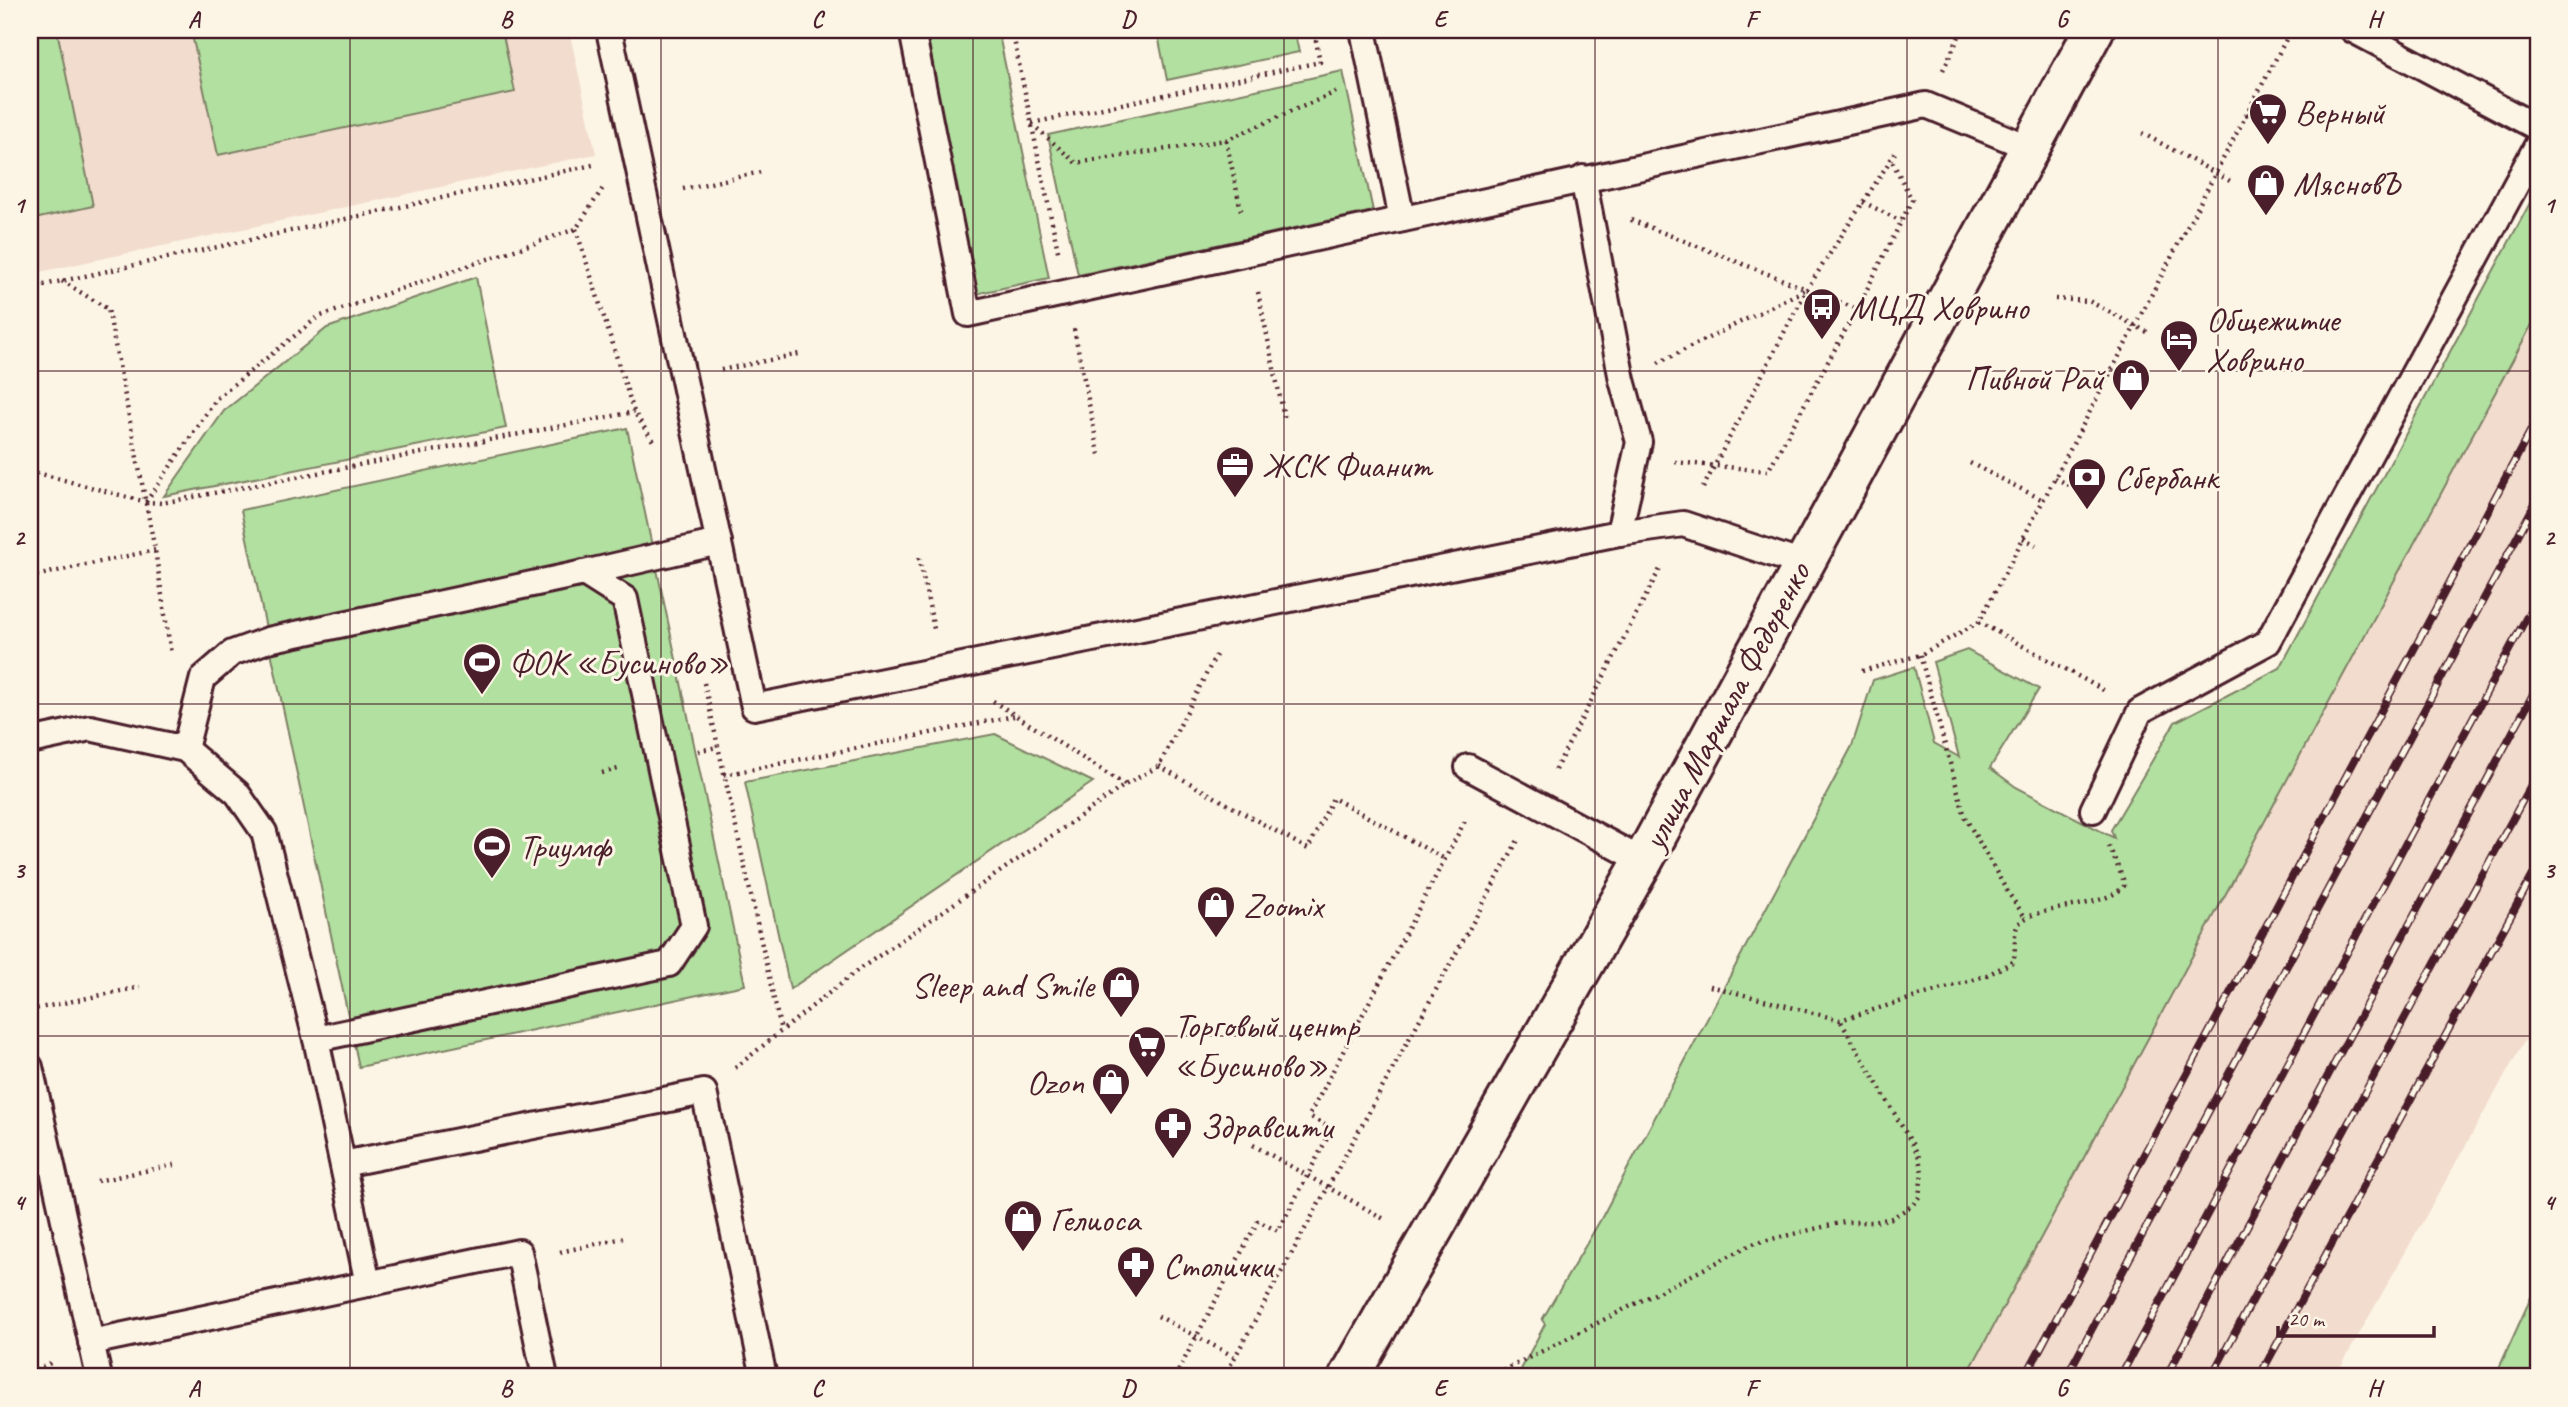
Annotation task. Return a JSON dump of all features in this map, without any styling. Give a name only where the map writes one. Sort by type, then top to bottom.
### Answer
[{"type":"street","name":"улица Маршала Федоренко","points":[[1349,1377],[1643,861],[2094,30]]},
{"type":"lane","points":[[609,30],[754,707],[1619,533],[1683,524],[1803,564]]},
{"type":"lane","points":[[912,30],[968,314],[1926,104],[2030,148]]},
{"type":"lane","points":[[1363,30],[1402,219]]},
{"type":"lane","points":[[2353,30],[2538,128]]},
{"type":"lane","points":[[2093,810],[2140,711],[2268,642],[2538,144]]},
{"type":"lane","points":[[1583,178],[1622,380],[1639,442],[1619,533]]},
{"type":"lane","points":[[185,748],[203,678],[232,653],[268,640],[719,542]]},
{"type":"lane","points":[[316,1039],[669,964],[694,926],[625,598],[584,573]]},
{"type":"lane","points":[[30,741],[90,728],[185,748],[237,793],[264,832],[316,1039],[368,1283]]},
{"type":"lane","points":[[1468,767],[1643,861]]},
{"type":"lane","points":[[30,1067],[99,1377]]},
{"type":"lane","points":[[343,1164],[704,1092],[764,1377]]},
{"type":"lane","points":[[91,1342],[519,1252],[545,1377]]},
{"type":"path","points":[[1012,30],[1100,459]]},
{"type":"path","points":[[1031,123],[1320,62],[1314,30]]},
{"type":"path","points":[[1224,1377],[1537,805],[1807,289],[1926,104],[1962,30]]},
{"type":"path","points":[[1862,671],[1920,655],[1979,622],[2291,30]]},
{"type":"path","points":[[1031,123],[1076,163],[1226,140],[1346,88],[1374,81]]},
{"type":"path","points":[[2246,114],[2262,122]]},
{"type":"path","points":[[2142,133],[2230,181]]},
{"type":"path","points":[[1715,466],[1768,471],[1857,309],[1912,200],[1891,159]]},
{"type":"path","points":[[30,288],[608,162]]},
{"type":"path","points":[[645,197],[761,172]]},
{"type":"path","points":[[1863,202],[1901,221]]},
{"type":"path","points":[[1588,203],[1857,309]]},
{"type":"path","points":[[30,471],[146,502],[162,503],[634,412],[576,229],[318,317],[218,398],[146,502]]},
{"type":"path","points":[[62,281],[108,309],[155,550],[171,656]]},
{"type":"path","points":[[1622,380],[1807,289]]},
{"type":"path","points":[[2055,299],[2089,301],[2149,333]]},
{"type":"path","points":[[684,378],[799,354]]},
{"type":"path","points":[[1970,463],[2043,500]]},
{"type":"path","points":[[2055,478],[2069,485]]},
{"type":"path","points":[[2023,538],[2036,545]]},
{"type":"path","points":[[30,577],[155,550]]},
{"type":"path","points":[[919,558],[942,669],[1125,785]]},
{"type":"path","points":[[704,1092],[854,974],[1125,785],[1159,766],[1239,609]]},
{"type":"path","points":[[1979,622],[2140,711]]},
{"type":"path","points":[[1920,655],[1965,817],[2025,917]]},
{"type":"path","points":[[703,675],[781,1031]]},
{"type":"path","points":[[724,775],[1016,715]]},
{"type":"path","points":[[695,752],[718,747]]},
{"type":"path","points":[[1159,766],[1308,849],[1334,798],[1445,859]]},
{"type":"path","points":[[1710,986],[1840,1020],[1985,976],[2013,962],[2017,926],[2025,917],[2079,906],[2119,892],[2124,886],[2119,867],[2093,810]]},
{"type":"path","points":[[1175,1377],[1258,1221],[1278,1231],[1332,1129],[1309,1116],[1466,819]]},
{"type":"path","points":[[30,1010],[141,987]]},
{"type":"path","points":[[1491,1377],[1755,1243],[1844,1222],[1874,1222],[1892,1218],[1913,1205],[1919,1197],[1922,1182],[1918,1154],[1840,1020]]},
{"type":"path","points":[[1253,1144],[1388,1220]]},
{"type":"path","points":[[57,1190],[178,1164]]},
{"type":"path","points":[[521,1261],[623,1238]]},
{"type":"path","points":[[1158,1316],[1235,1357]]},
{"type":"shaded area","points":[[30,30],[569,30],[596,154],[30,274]]},
{"type":"shaded area","points":[[2538,313],[2538,1017],[2335,1377],[1966,1377]]},
{"type":"green space","points":[[30,30],[57,30],[93,206],[30,220]]},
{"type":"green space","points":[[191,30],[502,30],[515,92],[218,155]]},
{"type":"green space","points":[[922,30],[998,30],[1049,278],[975,294]]},
{"type":"green space","points":[[1157,30],[1294,30],[1299,52],[1167,80]]},
{"type":"green space","points":[[1343,71],[1373,211],[1078,275],[1048,135]]},
{"type":"green space","points":[[2538,188],[2538,313],[1966,1377],[1517,1377],[1545,1324],[1542,1320],[1601,1219],[1852,746],[1873,680],[1914,667],[1934,743],[1959,757],[1933,662],[1967,650],[2039,689],[1990,768],[2016,787],[2114,838],[2111,830],[2175,722],[2280,668]]},
{"type":"green space","points":[[476,277],[506,428],[164,496],[224,411],[327,328]]},
{"type":"green space","name":"ФОК «Бусиново»","points":[[627,428],[745,985],[359,1067],[241,510]]},
{"type":"green space","points":[[995,734],[1093,782],[790,989],[745,782]]},
{"type":"green space","points":[[2538,1282],[2538,1377],[2495,1377]]},
{"type":"railway","points":[[2025,1377],[2538,417]]},
{"type":"railway","points":[[2066,1377],[2538,498]]},
{"type":"railway","points":[[2120,1377],[2538,596]]},
{"type":"railway","points":[[2166,1377],[2538,685]]},
{"type":"railway","points":[[2211,1377],[2538,772]]},
{"type":"railway","points":[[2259,1377],[2538,866]]},
{"type":"place","name":"Верный","points":[[2268,146]]},
{"type":"place","name":"МясновЪ","points":[[2266,217]]},
{"type":"place","name":"МЦД Ховрино","points":[[1822,341]]},
{"type":"place","name":"Общежитие Ховрино","points":[[2179,373]]},
{"type":"place","name":"Пивной Рай","points":[[2131,412]]},
{"type":"place","name":"ЖСК Фианит","points":[[1235,499]]},
{"type":"place","name":"Сбербанк","points":[[2087,511]]},
{"type":"place","name":"ФОК «Бусиново»","points":[[482,696]]},
{"type":"place","name":"Триумф","points":[[492,880]]},
{"type":"place","name":"Zoomix","points":[[1216,939]]},
{"type":"place","name":"Sleep and Smile","points":[[1121,1019]]},
{"type":"place","name":"Торговый центр «Бусиново»","points":[[1147,1079]]},
{"type":"place","name":"Ozon","points":[[1111,1116]]},
{"type":"place","name":"Здравсити","points":[[1173,1160]]},
{"type":"place","name":"Гелиоса","points":[[1023,1253]]},
{"type":"place","name":"Столички","points":[[1136,1299]]}]
